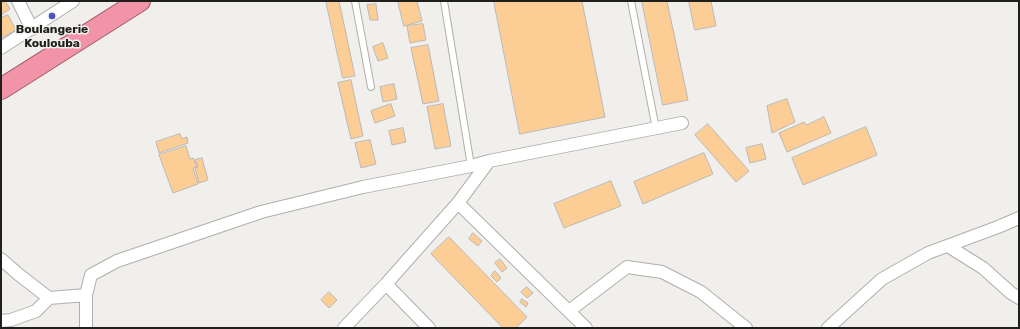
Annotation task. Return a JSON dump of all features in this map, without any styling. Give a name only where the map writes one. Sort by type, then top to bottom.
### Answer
[{"type":"highway","points":[[1,89],[140,1]]},
{"type":"street","points":[[18,1],[32,29]]},
{"type":"street","points":[[1,48],[73,1]]},
{"type":"street","points":[[86,328],[86,296],[91,275],[117,261],[261,212],[363,187],[682,123]]},
{"type":"street","points":[[344,328],[386,284],[458,203],[489,161]]},
{"type":"street","points":[[458,203],[586,328]]},
{"type":"street","points":[[828,328],[882,279],[928,253],[1019,218]]},
{"type":"street","points":[[948,246],[982,268],[1019,298]]},
{"type":"street","points":[[1,259],[49,298],[86,296]]},
{"type":"street","points":[[569,312],[628,267],[662,272],[701,292],[746,328]]},
{"type":"street","points":[[386,284],[429,328]]},
{"type":"street","points":[[1,321],[12,320],[36,312],[49,298]]},
{"type":"lane","points":[[355,1],[371,87]]},
{"type":"lane","points":[[444,1],[471,166]]},
{"type":"lane","points":[[631,1],[656,128]]},
{"type":"building","points":[[1,1],[5,1],[10,9],[1,15]]},
{"type":"building","points":[[326,1],[339,1],[355,76],[343,78]]},
{"type":"building","points":[[398,1],[417,1],[422,21],[404,26]]},
{"type":"building","points":[[494,1],[582,1],[605,117],[520,134]]},
{"type":"building","points":[[642,1],[667,1],[688,100],[663,105]]},
{"type":"building","points":[[689,1],[711,1],[716,26],[695,30]]},
{"type":"building","points":[[376,4],[378,20],[370,20],[367,5]]},
{"type":"building","points":[[8,15],[16,30],[1,38],[1,18]]},
{"type":"building","points":[[423,24],[426,40],[410,43],[407,26]]},
{"type":"building","points":[[383,43],[388,58],[378,61],[373,47]]},
{"type":"building","points":[[428,45],[439,101],[423,104],[411,48]]},
{"type":"building","points":[[351,80],[363,136],[351,139],[338,83]]},
{"type":"building","points":[[394,84],[397,99],[383,102],[380,87]]},
{"type":"building","points":[[787,99],[795,122],[772,133],[767,106]]},
{"type":"building","points":[[391,104],[395,116],[375,123],[371,111]]},
{"type":"building","points":[[443,104],[451,146],[435,149],[427,107]]},
{"type":"building","points":[[824,117],[831,133],[787,152],[779,133],[804,122],[806,125]]},
{"type":"building","points":[[708,124],[749,171],[736,182],[695,135]]},
{"type":"building","points":[[866,127],[877,155],[803,185],[792,158]]},
{"type":"building","points":[[403,128],[406,142],[392,145],[389,131]]},
{"type":"building","points":[[180,134],[182,139],[187,137],[188,143],[159,153],[156,142]]},
{"type":"building","points":[[370,140],[376,164],[361,168],[355,143]]},
{"type":"building","points":[[762,144],[766,159],[750,163],[746,148]]},
{"type":"building","points":[[186,146],[190,159],[193,158],[197,167],[193,168],[198,184],[173,193],[159,155]]},
{"type":"building","points":[[704,153],[713,174],[643,204],[634,182]]},
{"type":"building","points":[[202,158],[208,180],[199,183],[195,168],[198,167],[195,160]]},
{"type":"building","points":[[611,181],[621,206],[564,228],[554,204]]},
{"type":"building","points":[[473,233],[482,241],[478,246],[469,239]]},
{"type":"building","points":[[449,237],[527,317],[516,328],[503,328],[431,254]]},
{"type":"building","points":[[500,259],[507,268],[502,272],[495,263]]},
{"type":"building","points":[[495,271],[501,278],[497,282],[491,276]]},
{"type":"building","points":[[527,287],[533,293],[527,298],[521,292]]},
{"type":"building","points":[[329,292],[337,300],[329,308],[321,300]]},
{"type":"building","points":[[522,299],[528,303],[526,307],[520,302]]},
{"type":"place","name":"Boulangerie Koulouba","points":[[52,16]]}]
